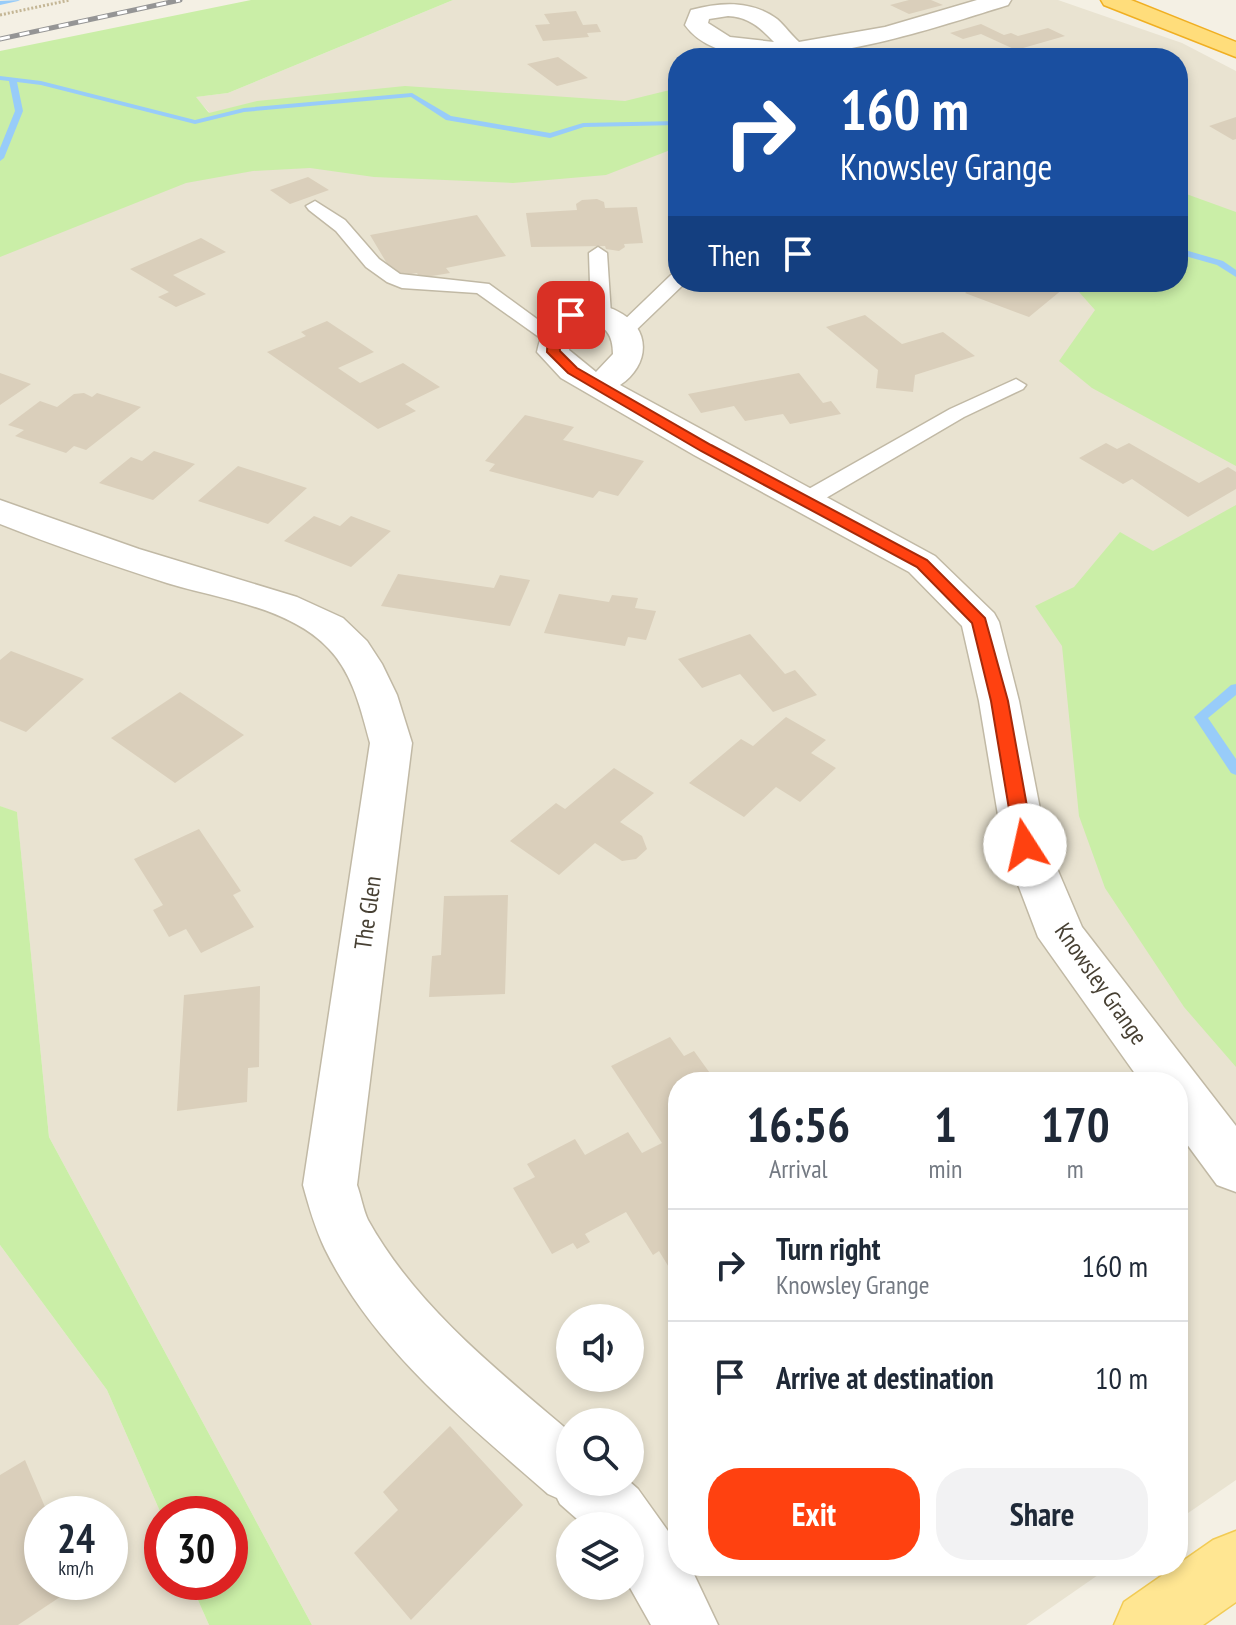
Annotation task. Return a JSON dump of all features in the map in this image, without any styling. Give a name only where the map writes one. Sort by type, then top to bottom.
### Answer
[{"type":"highway","points":[[1112,0],[1236,50]]},
{"type":"highway","points":[[1157,0],[1236,31]]},
{"type":"main road","points":[[1147,1625],[1236,1563]]},
{"type":"street","points":[[804,48],[867,38],[1000,0]]},
{"type":"street","points":[[553,338],[571,315],[590,312],[613,322],[631,346],[618,371],[596,385]]},
{"type":"street","name":"Knowsley Grange","points":[[553,338],[553,352],[572,371],[706,448],[922,564],[980,622],[999,701],[1025,845],[1062,937],[1163,1072]]},
{"type":"street","name":"The Glen","points":[[0,511],[86,545],[285,607],[329,627],[358,656],[378,697],[391,743],[330,1185],[343,1229],[366,1267],[447,1366],[556,1460]]},
{"type":"street","points":[[1188,1104],[1236,1168]]},
{"type":"street","points":[[598,1496],[617,1512]]},
{"type":"street","points":[[644,1551],[661,1576],[685,1625]]},
{"type":"lane","points":[[315,206],[349,234],[357,250],[391,278],[402,282],[482,288],[553,338]]},
{"type":"lane","points":[[598,253],[613,322],[668,286]]},
{"type":"lane","points":[[806,500],[957,413],[1016,385]]},
{"type":"path","points":[[0,15],[70,0]]},
{"type":"shaded area","points":[[453,0],[1058,0],[1182,43],[1236,71],[1236,1480],[1188,1513],[1188,1072],[668,1072],[668,1576],[1097,1576],[1026,1625],[312,1625],[248,1506],[248,1496],[242,1496],[49,1137],[17,813],[0,806],[0,166],[209,112],[195,97],[228,93]]},
{"type":"shaded area","points":[[0,1245],[107,1390],[153,1496],[144,1496],[144,1600],[198,1600],[209,1625],[0,1625]]},
{"type":"green space","points":[[251,0],[453,0],[228,93],[196,97],[209,113],[257,101],[405,86],[625,101],[668,90],[668,151],[606,175],[513,183],[374,177],[310,168],[253,171],[186,183],[0,257],[0,51]]},
{"type":"green space","points":[[1188,195],[1236,212],[1236,466],[1092,388],[1059,361],[1095,310],[1079,292],[1188,292]]},
{"type":"green space","points":[[1236,505],[1236,1067],[1184,1007],[1105,888],[1079,816],[1062,646],[1035,606],[1074,587],[1120,532],[1153,551]]},
{"type":"green space","points":[[0,806],[17,812],[49,1137],[242,1496],[153,1496],[107,1390],[0,1245]]},
{"type":"green space","points":[[248,1506],[312,1625],[209,1625],[198,1600],[248,1600]]},
{"type":"building","points":[[909,0],[931,0],[943,5],[909,14],[890,5]]},
{"type":"building","points":[[576,11],[583,25],[597,24],[601,32],[587,33],[589,37],[543,41],[535,25],[550,24],[544,14]]},
{"type":"building","points":[[981,24],[1004,35],[1011,33],[1018,36],[1048,28],[1065,36],[1023,48],[1012,48],[981,34],[963,39],[950,33]]},
{"type":"building","points":[[558,57],[588,78],[557,86],[527,64]]},
{"type":"building","points":[[1236,117],[1236,139],[1233,140],[1209,126]]},
{"type":"building","points":[[308,177],[329,190],[290,204],[270,190]]},
{"type":"building","points":[[582,200],[604,202],[605,208],[637,207],[643,243],[624,244],[625,247],[619,251],[606,249],[605,246],[531,247],[526,213],[577,210],[576,204]]},
{"type":"building","points":[[477,215],[506,256],[446,268],[450,273],[420,278],[417,273],[395,277],[370,235]]},
{"type":"building","points":[[201,238],[226,252],[173,275],[206,294],[176,307],[158,297],[169,292],[130,269]]},
{"type":"building","points":[[966,292],[1059,292],[1029,317]]},
{"type":"building","points":[[865,315],[902,344],[943,332],[975,356],[915,375],[913,392],[876,388],[878,370],[826,327]]},
{"type":"building","points":[[327,321],[374,352],[338,368],[360,383],[403,363],[440,387],[405,404],[416,411],[378,429],[267,352],[306,336],[301,332]]},
{"type":"building","points":[[0,373],[31,384],[0,405]]},
{"type":"building","points":[[799,373],[823,403],[831,401],[841,414],[790,424],[783,414],[745,421],[734,406],[701,413],[688,394]]},
{"type":"building","points":[[84,393],[92,397],[97,393],[141,407],[86,450],[74,446],[66,453],[15,436],[24,430],[8,425],[40,401],[57,407],[74,394]]},
{"type":"building","points":[[525,415],[574,427],[563,440],[644,461],[618,496],[599,491],[593,498],[489,471],[495,464],[485,461]]},
{"type":"building","points":[[1106,443],[1117,449],[1129,443],[1199,483],[1228,467],[1236,472],[1236,489],[1188,517],[1132,479],[1123,484],[1079,458]]},
{"type":"building","points":[[154,451],[195,464],[153,500],[99,483],[131,457],[142,461]]},
{"type":"building","points":[[238,466],[307,488],[268,524],[198,501]]},
{"type":"building","points":[[314,516],[340,526],[351,516],[391,531],[351,567],[284,541]]},
{"type":"building","points":[[398,574],[494,588],[500,575],[530,580],[510,626],[381,606]]},
{"type":"building","points":[[559,594],[609,602],[612,595],[638,598],[635,608],[656,611],[646,640],[628,637],[625,646],[544,633]]},
{"type":"building","points":[[750,634],[785,674],[795,670],[817,695],[773,712],[740,674],[702,688],[678,659]]},
{"type":"building","points":[[11,651],[84,679],[26,732],[0,721],[0,660]]},
{"type":"building","points":[[180,692],[244,735],[175,783],[111,738]]},
{"type":"building","points":[[786,717],[826,740],[811,753],[836,768],[800,802],[776,787],[744,817],[689,783],[741,739],[753,746]]},
{"type":"building","points":[[614,768],[654,793],[620,822],[642,836],[647,849],[636,859],[622,861],[595,843],[559,875],[510,841],[556,803],[565,809]]},
{"type":"building","points":[[199,829],[241,891],[233,895],[254,927],[201,953],[186,929],[169,937],[153,910],[163,905],[134,859]]},
{"type":"building","points":[[508,895],[505,994],[429,997],[432,956],[441,955],[444,896]]},
{"type":"building","points":[[260,986],[259,1067],[248,1068],[247,1102],[177,1111],[184,995]]},
{"type":"building","points":[[670,1037],[684,1056],[694,1051],[709,1072],[668,1072],[668,1266],[659,1251],[653,1255],[626,1212],[585,1234],[590,1242],[577,1249],[573,1243],[552,1254],[513,1188],[535,1177],[527,1164],[575,1139],[585,1155],[628,1132],[642,1153],[662,1143],[611,1066]]},
{"type":"building","points":[[450,1426],[523,1505],[411,1620],[354,1553],[398,1510],[383,1492]]},
{"type":"building","points":[[25,1460],[40,1496],[24,1496],[24,1600],[56,1600],[18,1625],[0,1625],[0,1475]]},
{"type":"waterway","points":[[0,3],[16,0]]},
{"type":"waterway","points":[[0,78],[12,79]]},
{"type":"waterway","points":[[0,158],[19,111],[12,79]]},
{"type":"waterway","points":[[12,79],[41,83],[195,122],[244,110],[412,95],[449,118],[550,136],[583,125],[668,123]]},
{"type":"waterway","points":[[1188,254],[1220,263],[1236,274]]},
{"type":"waterway","points":[[1236,688],[1201,717],[1236,770]]},
{"type":"railway","points":[[0,39],[180,0]]},
{"type":"route","points":[[571,315],[553,338],[553,352],[572,371],[706,448],[922,564],[980,622],[999,701],[1025,845]]}]
